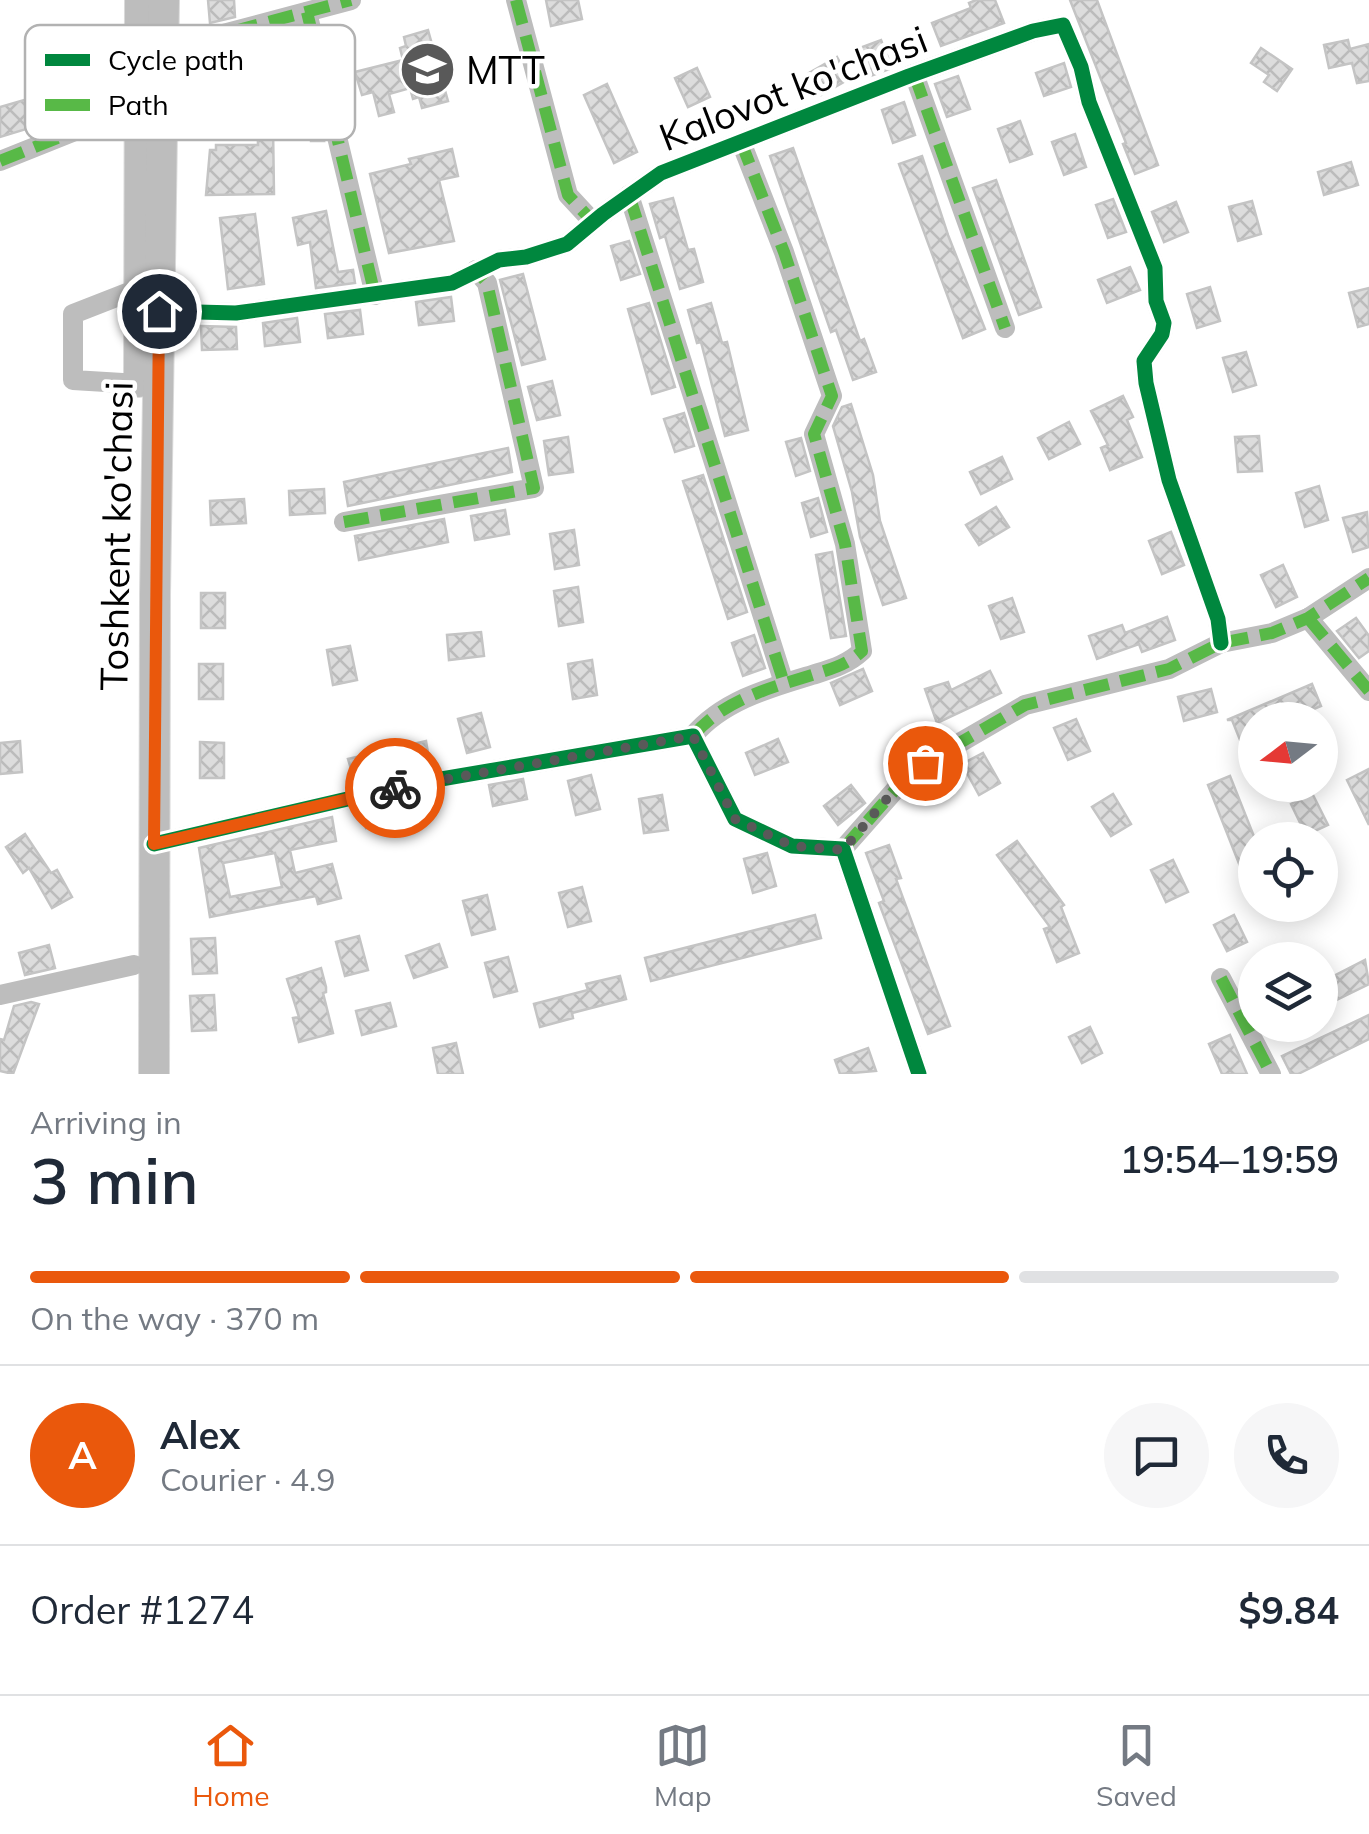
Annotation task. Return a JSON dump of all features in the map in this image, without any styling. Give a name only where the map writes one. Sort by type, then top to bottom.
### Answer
[{"type":"highway","name":"Toshkent ko'chasi","points":[[164,0],[164,25]]},
{"type":"highway","name":"Toshkent ko'chasi","points":[[134,1074],[139,140]]},
{"type":"highway","name":"Toshkent ko'chasi","points":[[154,1074],[162,140]]},
{"type":"street","points":[[257,25],[351,0]]},
{"type":"street","points":[[516,0],[568,195],[593,222]]},
{"type":"street","points":[[306,12],[309,25]]},
{"type":"street","name":"Kalovot ko'chasi","points":[[159,311],[236,313],[452,283],[499,260],[526,257],[567,244],[660,173],[914,74],[1033,31],[1063,25],[1155,268],[1156,301],[1164,323],[1162,334],[1144,361],[1146,383],[1169,480],[1218,619],[1221,643]]},
{"type":"street","name":"Kalovot ko'chasi","points":[[914,74],[1006,328]]},
{"type":"street","points":[[0,161],[52,140]]},
{"type":"street","points":[[337,140],[375,294]]},
{"type":"street","name":"Kalovot ko'chasi","points":[[154,844],[412,784],[693,736],[709,717],[784,683],[849,663],[862,652],[844,544],[814,434],[832,396],[784,252],[741,142]]},
{"type":"street","name":"Kalovot ko'chasi","points":[[629,195],[784,683]]},
{"type":"street","points":[[344,522],[534,488],[487,283],[476,270]]},
{"type":"street","points":[[137,288],[73,314],[73,380],[139,384]]},
{"type":"street","points":[[843,850],[903,780],[1025,705],[1169,669],[1221,643],[1272,633],[1308,618],[1369,578]]},
{"type":"street","points":[[1308,618],[1369,692]]},
{"type":"street","points":[[693,736],[735,819],[792,846],[843,850]]},
{"type":"street","points":[[843,850],[915,1073]]},
{"type":"street","points":[[0,995],[134,965]]},
{"type":"street","points":[[1222,978],[1271,1074]]},
{"type":"building","points":[[208,0],[234,0],[235,17],[210,23]]},
{"type":"building","points":[[546,0],[578,0],[582,19],[551,26]]},
{"type":"building","points":[[995,0],[1004,23],[941,46],[932,23],[971,8],[969,3]]},
{"type":"building","points":[[1070,0],[1097,0],[1158,165],[1135,174]]},
{"type":"building","points":[[428,30],[448,101],[422,108],[419,97],[413,99],[410,88],[389,94],[394,112],[379,116],[373,92],[362,95],[355,72],[403,60],[400,48],[406,46],[404,37]]},
{"type":"building","points":[[881,40],[892,68],[868,77],[857,49]]},
{"type":"building","points":[[1348,40],[1350,49],[1369,44],[1369,81],[1357,83],[1352,63],[1329,68],[1324,45]]},
{"type":"building","points":[[1261,48],[1292,69],[1277,91],[1264,82],[1269,75],[1251,63]]},
{"type":"building","points":[[837,57],[849,79],[821,95],[809,73]]},
{"type":"building","points":[[1064,63],[1071,87],[1044,96],[1036,73]]},
{"type":"building","points":[[697,68],[710,97],[688,107],[675,78]]},
{"type":"building","points":[[958,76],[970,109],[947,117],[935,84]]},
{"type":"building","points":[[607,84],[637,152],[614,163],[584,95]]},
{"type":"building","points":[[25,100],[25,129],[0,137],[0,107]]},
{"type":"building","points":[[904,102],[915,135],[893,143],[882,110]]},
{"type":"building","points":[[1020,121],[1032,154],[1010,162],[998,129]]},
{"type":"building","points":[[1075,134],[1086,167],[1064,175],[1052,142]]},
{"type":"building","points":[[258,140],[273,140],[274,194],[206,195],[210,150],[216,150],[216,145],[258,145]]},
{"type":"building","points":[[793,148],[860,341],[864,339],[876,372],[853,380],[836,330],[831,332],[770,156]]},
{"type":"building","points":[[452,149],[458,176],[439,180],[454,241],[389,253],[370,174]]},
{"type":"building","points":[[922,156],[985,329],[963,338],[899,164]]},
{"type":"building","points":[[1351,162],[1358,185],[1324,195],[1318,172]]},
{"type":"building","points":[[996,180],[1041,307],[1019,315],[973,188]]},
{"type":"building","points":[[673,198],[688,250],[694,249],[703,282],[680,289],[665,236],[660,238],[650,204]]},
{"type":"building","points":[[1113,199],[1126,232],[1108,238],[1096,205]]},
{"type":"building","points":[[1252,201],[1261,234],[1238,241],[1229,207]]},
{"type":"building","points":[[1176,202],[1188,232],[1164,242],[1152,212]]},
{"type":"building","points":[[326,211],[338,272],[353,270],[355,283],[316,288],[310,242],[298,245],[293,218]]},
{"type":"building","points":[[255,214],[264,284],[228,289],[220,218]]},
{"type":"building","points":[[629,241],[640,274],[621,280],[611,246]]},
{"type":"building","points":[[1130,267],[1140,290],[1107,303],[1098,280]]},
{"type":"building","points":[[523,274],[545,359],[522,365],[500,280]]},
{"type":"building","points":[[1210,287],[1220,321],[1197,328],[1187,294]]},
{"type":"building","points":[[1369,288],[1369,324],[1358,327],[1349,293]]},
{"type":"building","points":[[451,297],[454,321],[419,325],[416,302]]},
{"type":"building","points":[[649,303],[675,387],[652,394],[628,309]]},
{"type":"building","points":[[711,303],[722,343],[727,342],[748,430],[725,436],[701,342],[697,343],[688,310]]},
{"type":"building","points":[[360,310],[363,334],[328,338],[325,314]]},
{"type":"building","points":[[297,318],[300,342],[265,346],[263,323]]},
{"type":"building","points":[[201,326],[236,327],[237,349],[202,350]]},
{"type":"building","points":[[1246,352],[1256,385],[1233,392],[1223,358]]},
{"type":"building","points":[[552,381],[560,415],[537,420],[528,387]]},
{"type":"building","points":[[1123,396],[1133,417],[1127,420],[1142,457],[1110,470],[1101,448],[1108,445],[1091,411]]},
{"type":"building","points":[[851,404],[873,475],[880,521],[906,598],[883,605],[860,537],[833,426],[842,407]]},
{"type":"building","points":[[684,413],[694,446],[675,452],[664,419]]},
{"type":"building","points":[[1069,422],[1080,444],[1049,459],[1038,438]]},
{"type":"building","points":[[1259,436],[1262,471],[1238,472],[1235,437]]},
{"type":"building","points":[[568,437],[573,472],[549,475],[544,441]]},
{"type":"building","points":[[801,438],[810,471],[796,476],[786,442]]},
{"type":"building","points":[[508,448],[512,472],[348,506],[344,482]]},
{"type":"building","points":[[1002,457],[1012,479],[981,494],[970,472]]},
{"type":"building","points":[[703,475],[747,612],[728,619],[683,481]]},
{"type":"building","points":[[1319,486],[1328,520],[1305,527],[1296,493]]},
{"type":"building","points":[[324,489],[325,513],[290,515],[289,491]]},
{"type":"building","points":[[818,498],[827,532],[811,537],[802,503]]},
{"type":"building","points":[[244,499],[246,523],[211,525],[210,501]]},
{"type":"building","points":[[996,507],[1009,527],[979,545],[966,525]]},
{"type":"building","points":[[505,510],[509,534],[475,540],[471,516]]},
{"type":"building","points":[[1367,512],[1369,547],[1353,552],[1343,518]]},
{"type":"building","points":[[444,519],[448,542],[359,560],[355,536]]},
{"type":"building","points":[[574,530],[579,565],[555,569],[550,534]]},
{"type":"building","points":[[1171,532],[1184,565],[1162,574],[1149,541]]},
{"type":"building","points":[[832,552],[846,636],[831,638],[816,555]]},
{"type":"building","points":[[1283,565],[1297,597],[1276,607],[1261,575]]},
{"type":"building","points":[[578,587],[583,622],[559,626],[554,591]]},
{"type":"building","points":[[201,593],[225,593],[225,628],[201,628]]},
{"type":"building","points":[[1012,598],[1024,632],[1001,639],[989,606]]},
{"type":"building","points":[[1167,617],[1175,640],[1142,652],[1139,644],[1097,659],[1089,636],[1122,625],[1125,633]]},
{"type":"building","points":[[1356,618],[1369,636],[1369,651],[1359,658],[1337,631]]},
{"type":"building","points":[[481,632],[484,656],[449,660],[447,635]]},
{"type":"building","points":[[754,635],[765,668],[743,676],[732,643]]},
{"type":"building","points":[[350,646],[357,680],[333,685],[327,650]]},
{"type":"building","points":[[592,660],[597,695],[573,699],[568,664]]},
{"type":"building","points":[[199,664],[223,664],[223,699],[199,699]]},
{"type":"building","points":[[863,669],[872,691],[840,705],[831,683]]},
{"type":"building","points":[[990,671],[1001,693],[937,723],[925,689],[948,682],[951,690]]},
{"type":"building","points":[[1312,684],[1319,702],[1270,702]]},
{"type":"building","points":[[1211,689],[1217,712],[1184,721],[1178,697]]},
{"type":"building","points":[[481,713],[490,747],[467,753],[458,719]]},
{"type":"building","points":[[1238,715],[1238,735],[1232,720],[1227,720]]},
{"type":"building","points":[[1076,719],[1090,751],[1068,760],[1054,728]]},
{"type":"building","points":[[778,739],[788,762],[755,775],[746,753]]},
{"type":"building","points":[[20,741],[22,772],[0,774],[0,743]]},
{"type":"building","points":[[426,741],[430,765],[355,782],[348,759]]},
{"type":"building","points":[[200,742],[224,743],[224,778],[200,778]]},
{"type":"building","points":[[983,753],[1000,783],[979,795],[962,764]]},
{"type":"building","points":[[1369,769],[1369,825],[1347,780]]},
{"type":"building","points":[[591,775],[600,809],[576,815],[568,781]]},
{"type":"building","points":[[1230,776],[1248,822],[1238,822],[1238,861],[1208,785]]},
{"type":"building","points":[[523,779],[527,799],[493,806],[489,785]]},
{"type":"building","points":[[851,785],[865,803],[838,825],[824,806]]},
{"type":"building","points":[[1113,794],[1131,824],[1111,836],[1092,807]]},
{"type":"building","points":[[662,795],[668,830],[644,833],[639,799]]},
{"type":"building","points":[[396,802],[400,821],[366,828],[362,810]]},
{"type":"building","points":[[1316,802],[1326,822],[1300,822],[1291,804]]},
{"type":"building","points":[[332,817],[336,841],[290,850],[295,873],[332,864],[341,898],[318,904],[316,896],[210,917],[199,848]],"holes":[[[275,853],[282,887],[230,897],[223,863]]]},
{"type":"building","points":[[25,834],[51,873],[57,870],[72,897],[52,908],[29,868],[23,873],[6,847]]},
{"type":"building","points":[[1017,841],[1064,905],[1061,907],[1079,953],[1057,962],[1044,929],[1050,927],[997,855]]},
{"type":"building","points":[[889,845],[901,878],[896,879],[950,1026],[928,1034],[879,903],[884,901],[866,853]]},
{"type":"building","points":[[767,853],[776,886],[753,893],[744,859]]},
{"type":"building","points":[[1173,860],[1188,892],[1166,902],[1151,870]]},
{"type":"building","points":[[582,887],[591,921],[568,927],[559,893]]},
{"type":"building","points":[[487,895],[495,929],[472,935],[463,901]]},
{"type":"building","points":[[815,915],[821,938],[651,981],[645,958]]},
{"type":"building","points":[[1234,915],[1247,942],[1238,942],[1238,946],[1227,951],[1214,925]]},
{"type":"building","points":[[359,936],[368,970],[345,976],[336,942]]},
{"type":"building","points":[[215,938],[217,973],[193,974],[191,939]]},
{"type":"building","points":[[439,944],[447,967],[414,978],[406,956]]},
{"type":"building","points":[[49,945],[55,968],[25,975],[19,953]]},
{"type":"building","points":[[508,957],[517,991],[494,997],[485,963]]},
{"type":"building","points":[[1365,960],[1369,984],[1338,999],[1338,974]]},
{"type":"building","points":[[321,968],[333,1033],[299,1042],[293,1018],[299,1017],[287,979]]},
{"type":"building","points":[[620,976],[626,999],[572,1013],[573,1018],[540,1027],[534,1004],[588,990],[586,984]]},
{"type":"building","points":[[214,995],[216,1030],[192,1031],[190,996]]},
{"type":"building","points":[[390,1003],[396,1026],[362,1035],[356,1011]]},
{"type":"building","points":[[39,1004],[13,1074],[0,1071],[0,1039],[4,1040],[14,1006]]},
{"type":"building","points":[[1369,1015],[1369,1039],[1291,1074],[1282,1056],[1312,1042],[1338,1042],[1338,1030]]},
{"type":"building","points":[[1090,1027],[1102,1053],[1082,1063],[1069,1037]]},
{"type":"building","points":[[1230,1035],[1247,1074],[1222,1074],[1209,1044]]},
{"type":"building","points":[[456,1043],[463,1074],[438,1074],[433,1048]]},
{"type":"building","points":[[868,1048],[876,1071],[840,1074],[835,1060]]},
{"type":"marked path","points":[[257,25],[351,0]]},
{"type":"marked path","points":[[516,0],[568,195],[593,222]]},
{"type":"marked path","points":[[307,12],[310,25]]},
{"type":"marked path","points":[[914,74],[1005,328]]},
{"type":"marked path","points":[[0,161],[52,140]]},
{"type":"marked path","points":[[338,140],[375,295]]},
{"type":"marked path","points":[[693,736],[732,705],[839,666],[862,651],[845,544],[814,434],[832,396],[784,252],[741,142]]},
{"type":"marked path","points":[[629,195],[784,683]]},
{"type":"marked path","points":[[344,522],[534,488],[487,283],[476,270]]},
{"type":"marked path","points":[[843,849],[903,781],[925,763],[1025,705],[1169,669],[1221,643],[1272,633],[1308,618],[1369,578]]},
{"type":"marked path","points":[[1308,618],[1369,691]]},
{"type":"marked path","points":[[1221,978],[1271,1074]]},
{"type":"cycle path","points":[[159,311],[236,313],[452,283],[499,260],[526,257],[567,244],[661,173],[909,76],[1033,31],[1063,25],[1155,268],[1156,301],[1164,323],[1162,334],[1144,361],[1146,383],[1169,480],[1218,619],[1221,643]]},
{"type":"cycle path","points":[[154,844],[412,784],[693,736],[735,819],[792,846],[843,849],[919,1074]]},
{"type":"way so far","points":[[395,788],[693,736],[735,819],[792,846],[843,850],[903,780],[925,763]]},
{"type":"place","name":"MTT","points":[[427,70]]},
{"type":"route","points":[[159,311],[154,844],[395,788]]}]
